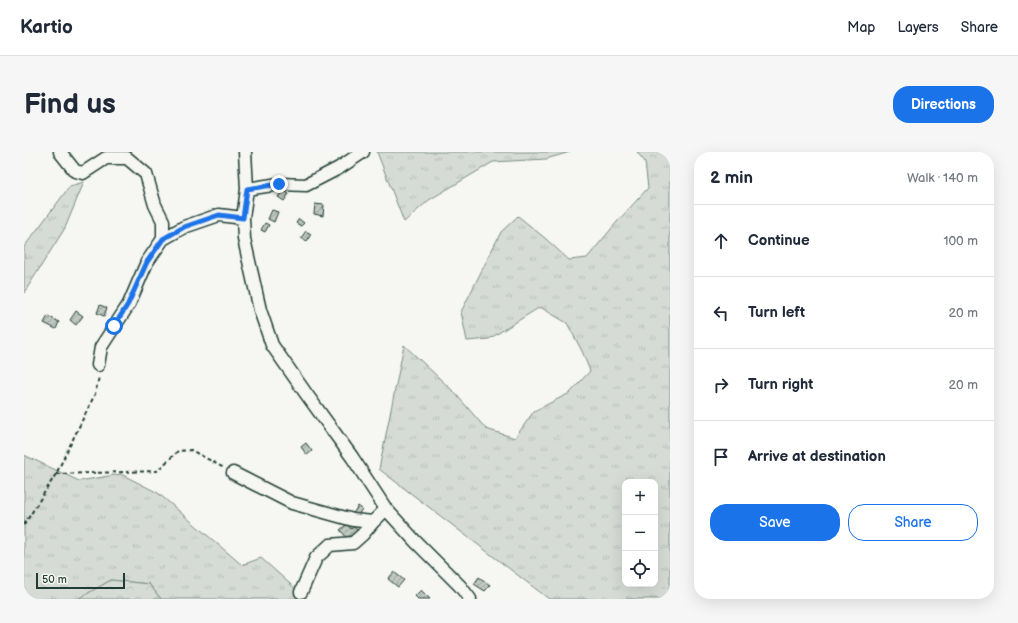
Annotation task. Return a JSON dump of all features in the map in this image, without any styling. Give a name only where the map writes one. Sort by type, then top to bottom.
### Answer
[{"type":"street","points":[[60,152],[75,171],[83,173],[106,158],[128,158],[146,174],[155,205],[163,221],[163,239]]},
{"type":"street","points":[[245,152],[247,189],[243,218],[244,239],[260,310],[272,345],[352,457],[386,509],[416,542],[460,586],[470,599]]},
{"type":"street","points":[[247,189],[279,184],[306,185],[339,168],[363,152]]},
{"type":"street","points":[[98,365],[101,347],[128,304],[147,262],[163,239],[184,227],[219,215],[243,218]]},
{"type":"street","points":[[233,473],[292,503],[353,520],[372,522]]},
{"type":"street","points":[[301,592],[316,558],[330,545],[353,543],[386,509]]},
{"type":"path","points":[[24,525],[56,474],[95,394],[99,377],[98,365]]},
{"type":"path","points":[[56,474],[157,470],[178,450],[191,450],[233,473]]},
{"type":"green space","points":[[377,152],[570,152],[546,159],[493,162],[429,200],[404,222]]},
{"type":"green space","points":[[637,152],[670,152],[670,599],[549,599],[379,469],[404,345],[454,392],[486,429],[515,438],[534,411],[570,393],[590,371],[582,351],[567,323],[540,307],[489,339],[467,341],[461,312],[501,232],[518,216],[569,260],[587,258],[648,188],[645,162]]},
{"type":"green space","points":[[84,182],[65,228],[24,293],[24,247],[70,186]]},
{"type":"green space","points":[[24,455],[79,481],[121,474],[158,493],[242,565],[261,558],[307,599],[161,599],[149,584],[111,580],[78,599],[24,599]]},
{"type":"green space","points":[[111,580],[149,584],[161,599],[78,599]]},
{"type":"building","points":[[283,190],[289,194],[284,201],[278,197]]},
{"type":"building","points":[[315,204],[324,205],[323,216],[314,214]]},
{"type":"building","points":[[272,210],[278,212],[274,222],[268,219]]},
{"type":"building","points":[[299,219],[304,223],[301,226],[296,223]]},
{"type":"building","points":[[265,223],[269,225],[265,232],[261,230]]},
{"type":"building","points":[[306,231],[311,234],[307,241],[301,238]]},
{"type":"building","points":[[100,305],[107,308],[104,316],[97,313]]},
{"type":"building","points":[[76,311],[83,316],[76,325],[70,320]]},
{"type":"building","points":[[48,316],[59,322],[56,329],[44,323]]},
{"type":"building","points":[[306,443],[312,451],[307,455],[301,447]]},
{"type":"building","points":[[358,506],[362,509],[356,518],[352,515]]},
{"type":"building","points":[[347,524],[351,529],[354,527],[359,532],[349,540],[340,530]]},
{"type":"building","points":[[394,572],[404,580],[398,587],[388,579]]},
{"type":"building","points":[[479,577],[490,585],[485,591],[474,584]]},
{"type":"building","points":[[421,590],[430,599],[418,599],[415,596]]},
{"type":"route","points":[[114,326],[128,304],[147,262],[163,239],[184,227],[219,215],[243,218],[247,189],[279,184]]}]
